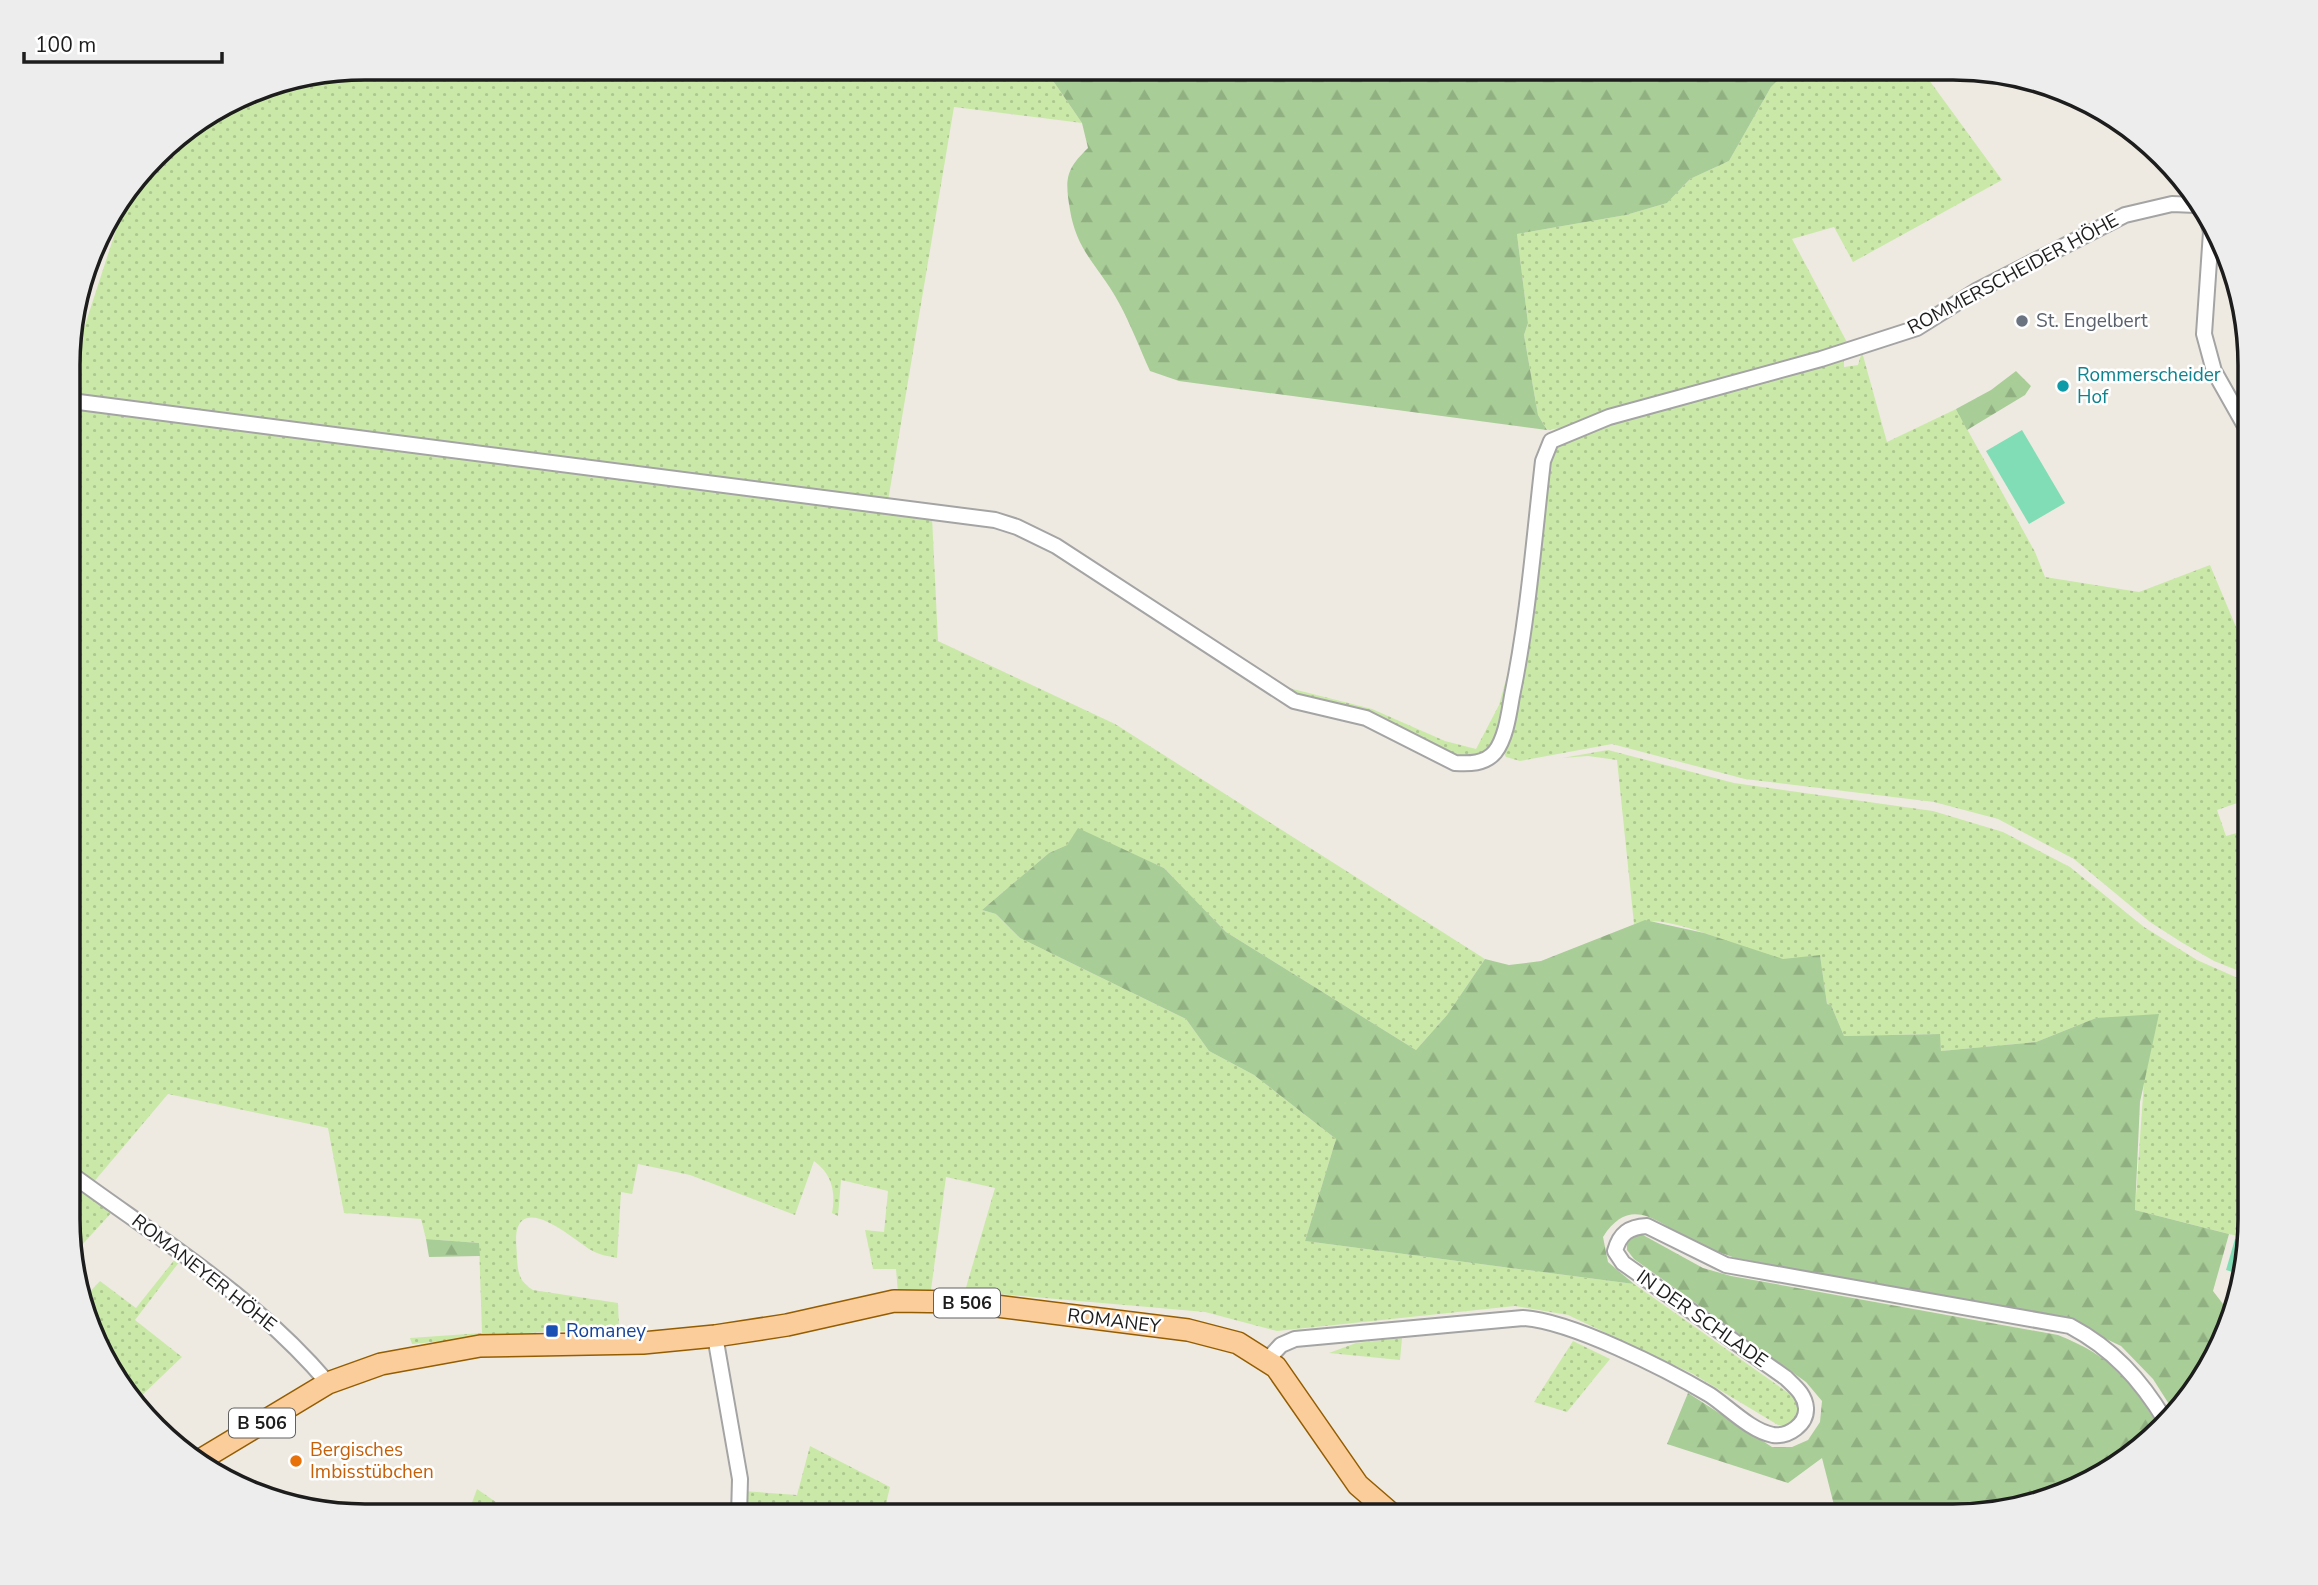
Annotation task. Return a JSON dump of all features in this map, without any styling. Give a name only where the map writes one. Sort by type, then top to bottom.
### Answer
[{"type":"main road","name":"ROMANEY","points":[[206,1456],[328,1383],[381,1364],[480,1346],[643,1343],[715,1336],[787,1325],[894,1301],[964,1302],[1222,1336],[1267,1360]]},
{"type":"main road","name":"B 506","points":[[1267,1360],[1284,1377],[1357,1485],[1380,1504]]},
{"type":"street","name":"ROMMERSCHEIDER HÖHE","points":[[80,402],[995,520],[1017,527],[1056,546],[1294,701],[1366,718],[1455,763],[1471,764],[1495,752],[1507,722],[1523,644],[1543,461],[1550,441],[1609,417],[1821,359],[1873,340],[1917,328],[1976,291],[2125,215],[2172,204],[2188,205]]},
{"type":"street","points":[[2210,244],[2204,334],[2214,370],[2238,413]]},
{"type":"street","name":"ROMANEYER HÖHE","points":[[80,1180],[243,1298],[296,1346],[328,1383]]},
{"type":"street","name":"IN DER SCHLADE","points":[[1267,1360],[1281,1345],[1295,1339],[1523,1318],[1546,1320],[1612,1347],[1709,1395],[1773,1435],[1790,1433],[1801,1424],[1807,1409],[1801,1393],[1786,1378],[1623,1263],[1615,1251],[1619,1237],[1632,1227],[1647,1226],[1726,1265],[2070,1326],[2096,1340],[2119,1358],[2147,1391],[2161,1413]]},
{"type":"street","points":[[715,1336],[740,1479],[739,1504]]},
{"type":"green space","points":[[365,80],[1053,80],[1082,123],[954,107],[888,501],[651,471],[639,465],[618,467],[80,397],[83,333],[117,226],[128,207],[151,178],[178,151],[207,128],[256,102],[310,86]]},
{"type":"green space","points":[[1053,80],[1778,80],[1771,87],[1729,161],[1690,179],[1667,203],[1626,215],[1517,234],[1528,323],[1524,335],[1538,415],[1547,430],[1179,381],[1150,371],[1119,303],[1084,249],[1073,225],[1067,183],[1071,169],[1088,148],[1082,123]]},
{"type":"green space","points":[[1778,80],[1929,80],[2002,180],[1853,262],[1834,227],[1792,239],[1849,346],[1581,425],[1547,430],[1538,415],[1524,335],[1528,323],[1517,234],[1626,215],[1667,203],[1690,179],[1729,161],[1771,87]]},
{"type":"green space","points":[[1862,352],[1887,442],[1956,409],[2035,552],[2045,577],[2139,592],[2210,565],[2238,632],[2238,803],[2217,810],[2226,836],[2238,833],[2238,971],[2214,961],[2150,922],[2074,859],[1998,819],[1934,802],[1745,779],[1612,744],[1520,761],[1506,757],[1504,753],[1515,712],[1532,621],[1537,539],[1544,485],[1558,445],[1613,422],[1844,357],[1844,367],[1858,365]]},
{"type":"green space","points":[[2016,371],[2031,386],[2025,395],[1967,430],[1956,409],[1991,390]]},
{"type":"green space","points":[[80,408],[932,517],[938,641],[1115,724],[1485,959],[1447,1015],[1416,1050],[1226,932],[1164,868],[1078,829],[1067,845],[1049,853],[982,910],[996,914],[1020,938],[1186,1019],[1209,1051],[1254,1075],[1336,1139],[1305,1241],[1634,1284],[1794,1397],[1801,1405],[1800,1414],[1788,1426],[1778,1425],[1693,1374],[1568,1315],[1515,1306],[1277,1331],[1205,1312],[965,1291],[995,1188],[946,1177],[931,1290],[898,1293],[896,1269],[873,1269],[865,1230],[884,1232],[888,1191],[841,1180],[838,1216],[832,1213],[833,1191],[829,1178],[814,1161],[795,1215],[690,1175],[638,1164],[632,1194],[621,1192],[617,1258],[594,1252],[541,1219],[522,1221],[516,1237],[519,1272],[528,1287],[618,1303],[619,1328],[627,1328],[627,1332],[551,1331],[412,1344],[410,1338],[482,1333],[479,1243],[426,1239],[421,1219],[344,1213],[328,1128],[168,1094],[92,1184],[80,1175]]},
{"type":"green space","points":[[2022,430],[2065,503],[2029,524],[1986,451]]},
{"type":"green space","points":[[1514,650],[1516,663],[1496,738],[1489,748],[1477,757],[1451,754],[1294,696],[1277,685],[1372,709],[1445,741],[1476,749],[1499,705]]},
{"type":"green space","points":[[1608,750],[1734,783],[1933,811],[2003,832],[2070,867],[2144,927],[2197,960],[2238,978],[2237,1236],[2135,1210],[2144,1081],[2096,1018],[2036,1042],[1941,1051],[1939,1034],[1844,1036],[1831,1005],[1827,1004],[1820,955],[1782,959],[1686,927],[1649,921],[1634,924],[1617,760],[1588,756],[1562,758]]},
{"type":"green space","points":[[1078,828],[1164,868],[1226,932],[1416,1050],[1447,1015],[1485,959],[1509,965],[1541,961],[1645,920],[1704,933],[1783,959],[1820,955],[1827,1004],[1831,1005],[1844,1036],[1940,1034],[1941,1051],[2036,1042],[2096,1018],[2159,1014],[2140,1102],[2135,1210],[2229,1234],[2213,1291],[2224,1305],[2216,1329],[2190,1378],[2169,1404],[2153,1379],[2121,1346],[2062,1318],[1735,1258],[1694,1242],[1644,1216],[1633,1214],[1623,1217],[1613,1224],[1603,1237],[1608,1262],[1634,1284],[1305,1241],[1336,1139],[1254,1075],[1209,1051],[1186,1019],[1020,938],[996,914],[982,910],[1049,853],[1067,845]]},
{"type":"green space","points":[[80,1186],[113,1211],[82,1245]]},
{"type":"green space","points":[[1633,1235],[1643,1235],[1703,1268],[1731,1276],[2058,1335],[2077,1343],[2117,1370],[2155,1420],[2111,1457],[2062,1483],[2026,1495],[1971,1504],[1834,1504],[1822,1458],[1788,1483],[1667,1444],[1688,1393],[1772,1447],[1792,1447],[1808,1440],[1820,1422],[1822,1401],[1806,1382],[1634,1259],[1627,1250],[1627,1241]]},
{"type":"green space","points":[[426,1239],[479,1243],[480,1256],[429,1257]]},
{"type":"green space","points":[[2235,1239],[2237,1240],[2232,1272],[2226,1270]]},
{"type":"green space","points":[[179,1254],[183,1257],[135,1320],[182,1357],[141,1396],[110,1346],[90,1292],[100,1281],[136,1308]]},
{"type":"green space","points":[[1402,1338],[1400,1360],[1329,1353],[1356,1343]]},
{"type":"green space","points":[[1573,1341],[1610,1359],[1567,1412],[1534,1402]]},
{"type":"green space","points":[[810,1446],[890,1487],[886,1504],[742,1504],[743,1491],[797,1495]]},
{"type":"green space","points":[[477,1489],[499,1504],[471,1504]]},
{"type":"place","name":"St. Engelbert","points":[[2022,321]]},
{"type":"place","name":"Rommerscheider Hof","points":[[2063,386]]},
{"type":"place","name":"Romaney","points":[[552,1331]]},
{"type":"place","name":"Bergisches Imbisstübchen","points":[[296,1461]]}]
